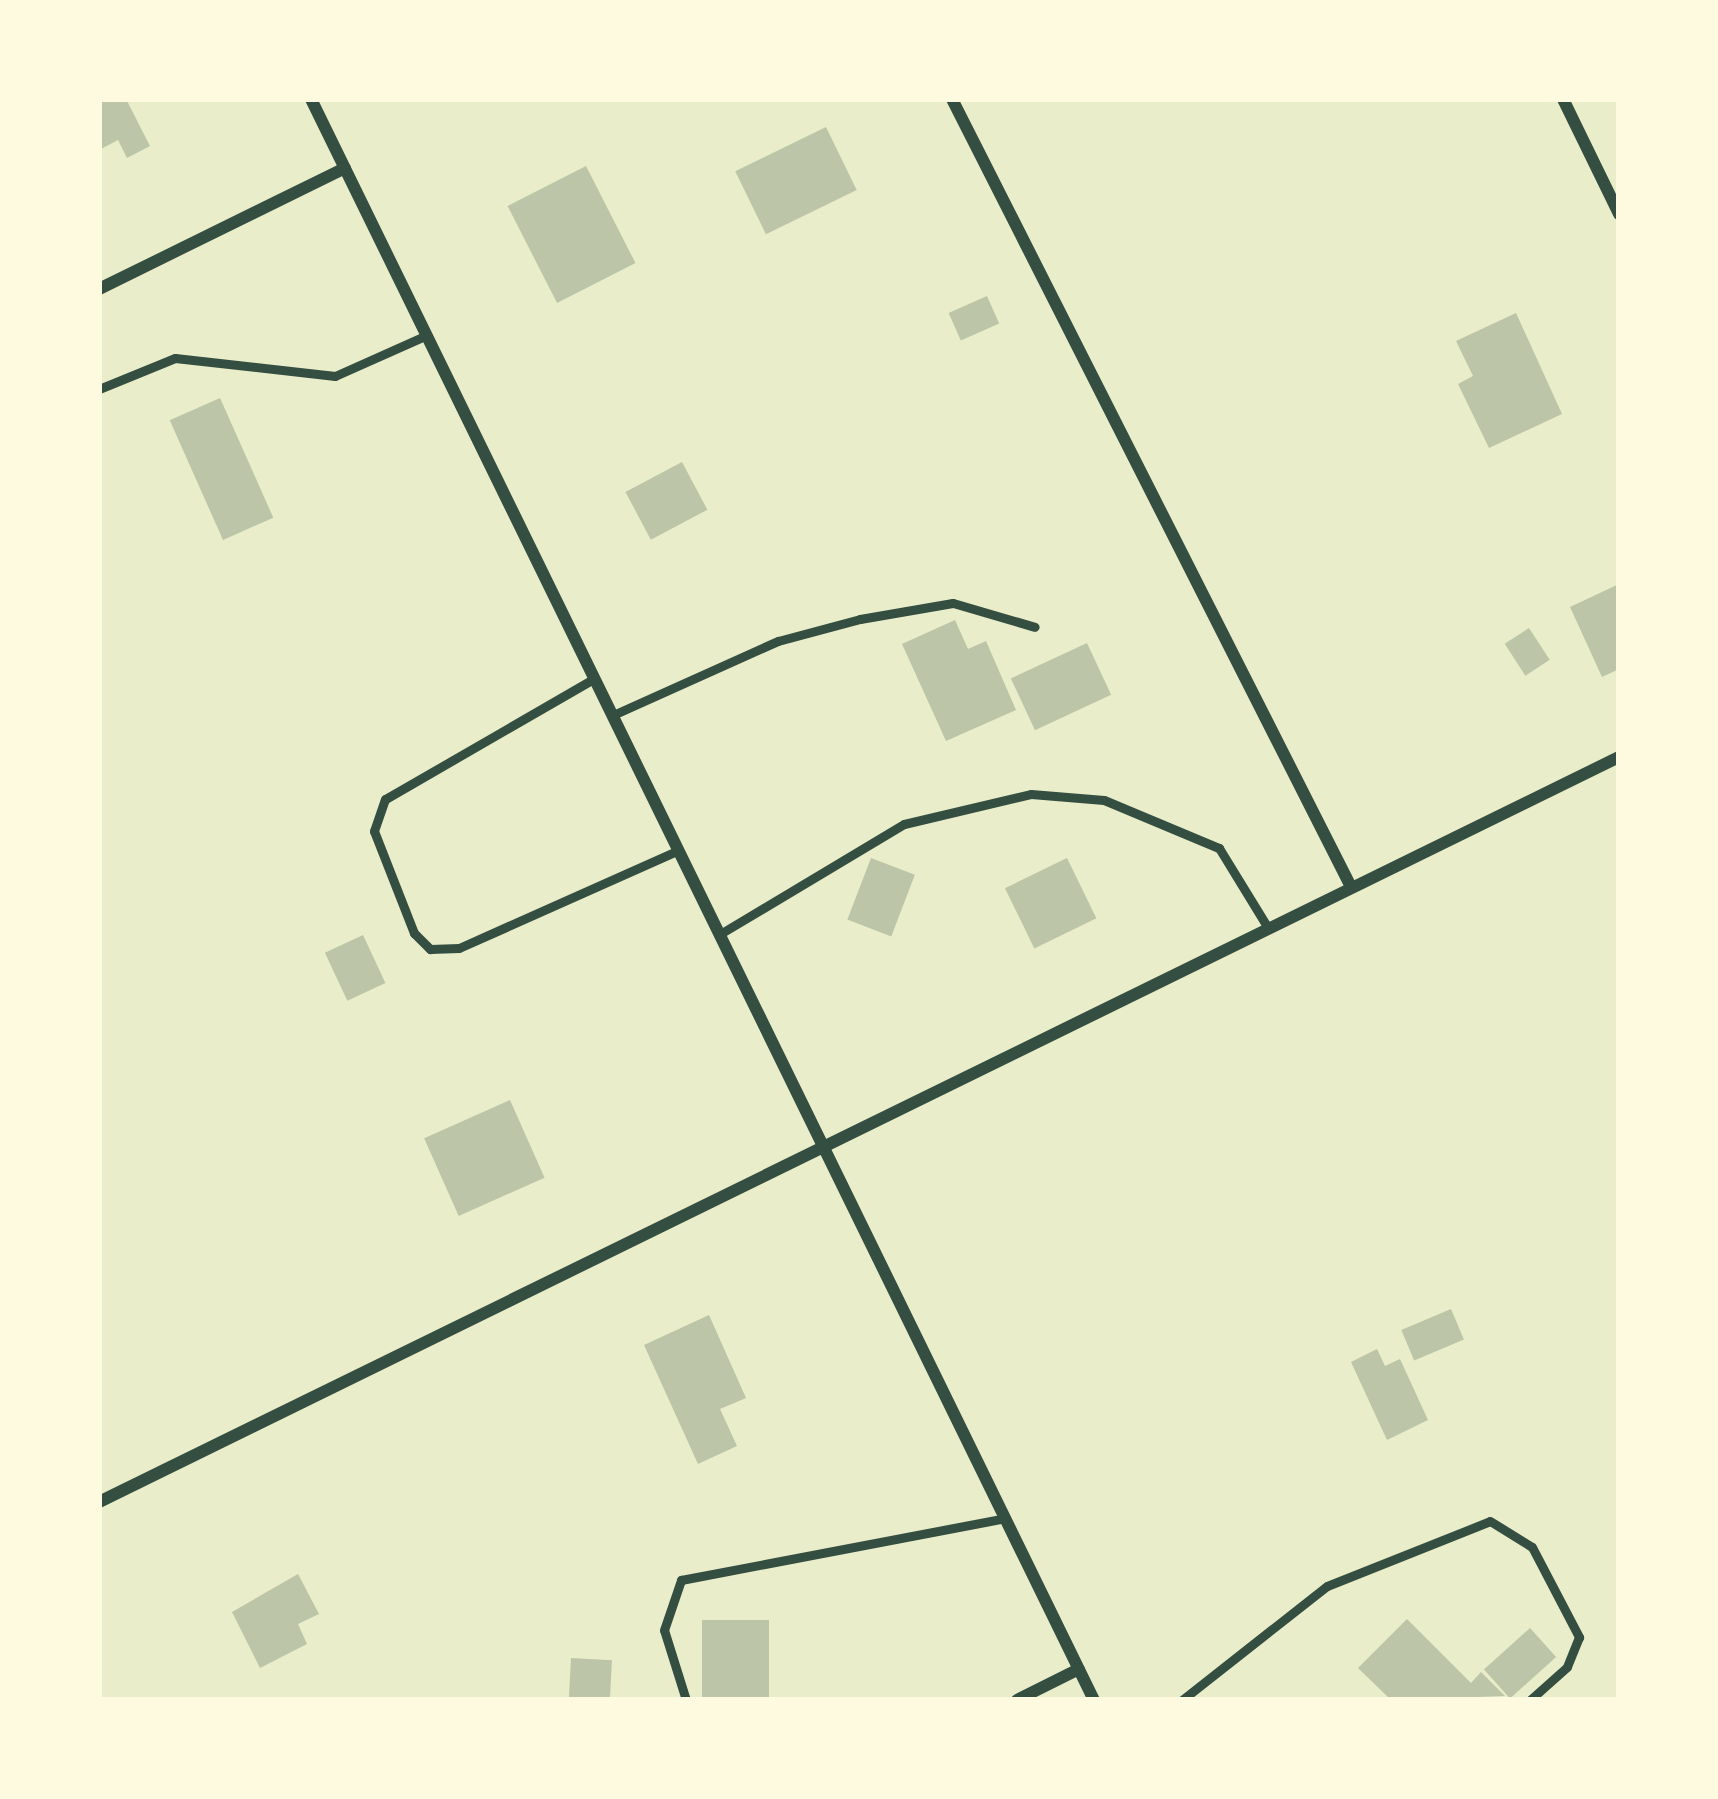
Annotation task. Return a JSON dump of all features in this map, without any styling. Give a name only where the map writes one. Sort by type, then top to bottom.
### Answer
[{"type":"street","points":[[311,99],[1094,1700]]},
{"type":"street","points":[[952,99],[1351,887]]},
{"type":"street","points":[[1563,99],[1619,214]]},
{"type":"street","points":[[99,289],[345,169]]},
{"type":"street","points":[[99,1502],[1619,757]]},
{"type":"street","points":[[1017,1700],[1078,1669]]},
{"type":"lane","points":[[99,389],[176,358],[335,376],[427,335]]},
{"type":"lane","points":[[613,715],[860,619],[953,603],[1035,627]]},
{"type":"lane","points":[[595,678],[385,800],[374,831],[414,934],[430,949],[459,948],[679,850]]},
{"type":"lane","points":[[720,934],[904,824],[1031,794],[1104,800],[1219,848],[1268,928]]},
{"type":"lane","points":[[686,1700],[664,1630],[681,1580],[1005,1518]]},
{"type":"lane","points":[[1182,1700],[1327,1586],[1490,1521],[1532,1547],[1579,1637],[1567,1667],[1530,1700]]},
{"type":"lane","points":[[1203,1684],[1211,1700]]},
{"type":"building","points":[[99,99],[126,99],[150,146],[127,158],[118,140],[99,150]]},
{"type":"building","points":[[826,127],[857,190],[766,234],[735,171]]},
{"type":"building","points":[[586,166],[635,263],[557,303],[508,206]]},
{"type":"building","points":[[987,296],[999,323],[961,340],[949,313]]},
{"type":"building","points":[[1516,313],[1562,414],[1489,448],[1458,384],[1473,376],[1456,341]]},
{"type":"building","points":[[220,398],[273,518],[223,540],[170,420]]},
{"type":"building","points":[[682,462],[707,510],[651,540],[625,492]]},
{"type":"building","points":[[1619,584],[1619,669],[1602,677],[1570,607]]},
{"type":"building","points":[[955,620],[968,649],[986,641],[1016,710],[946,741],[902,644]]},
{"type":"building","points":[[1529,628],[1550,660],[1525,676],[1505,644]]},
{"type":"building","points":[[1087,643],[1111,695],[1035,730],[1011,678]]},
{"type":"building","points":[[871,858],[915,875],[891,936],[847,920]]},
{"type":"building","points":[[1067,858],[1096,918],[1034,948],[1005,888]]},
{"type":"building","points":[[363,935],[385,983],[347,1001],[325,953]]},
{"type":"building","points":[[510,1100],[545,1178],[459,1216],[424,1138]]},
{"type":"building","points":[[1451,1309],[1464,1339],[1414,1360],[1401,1330]]},
{"type":"building","points":[[709,1315],[746,1398],[720,1409],[737,1446],[698,1464],[644,1345]]},
{"type":"building","points":[[1377,1349],[1385,1366],[1400,1359],[1428,1420],[1387,1440],[1351,1362]]},
{"type":"building","points":[[298,1574],[319,1614],[298,1624],[307,1644],[260,1668],[232,1612]]},
{"type":"building","points":[[1407,1619],[1471,1683],[1481,1672],[1505,1696],[1391,1700],[1358,1668]]},
{"type":"building","points":[[702,1620],[769,1620],[769,1700],[702,1700]]},
{"type":"building","points":[[1530,1628],[1556,1657],[1510,1698],[1484,1669]]},
{"type":"building","points":[[571,1658],[612,1660],[610,1700],[569,1700]]}]
